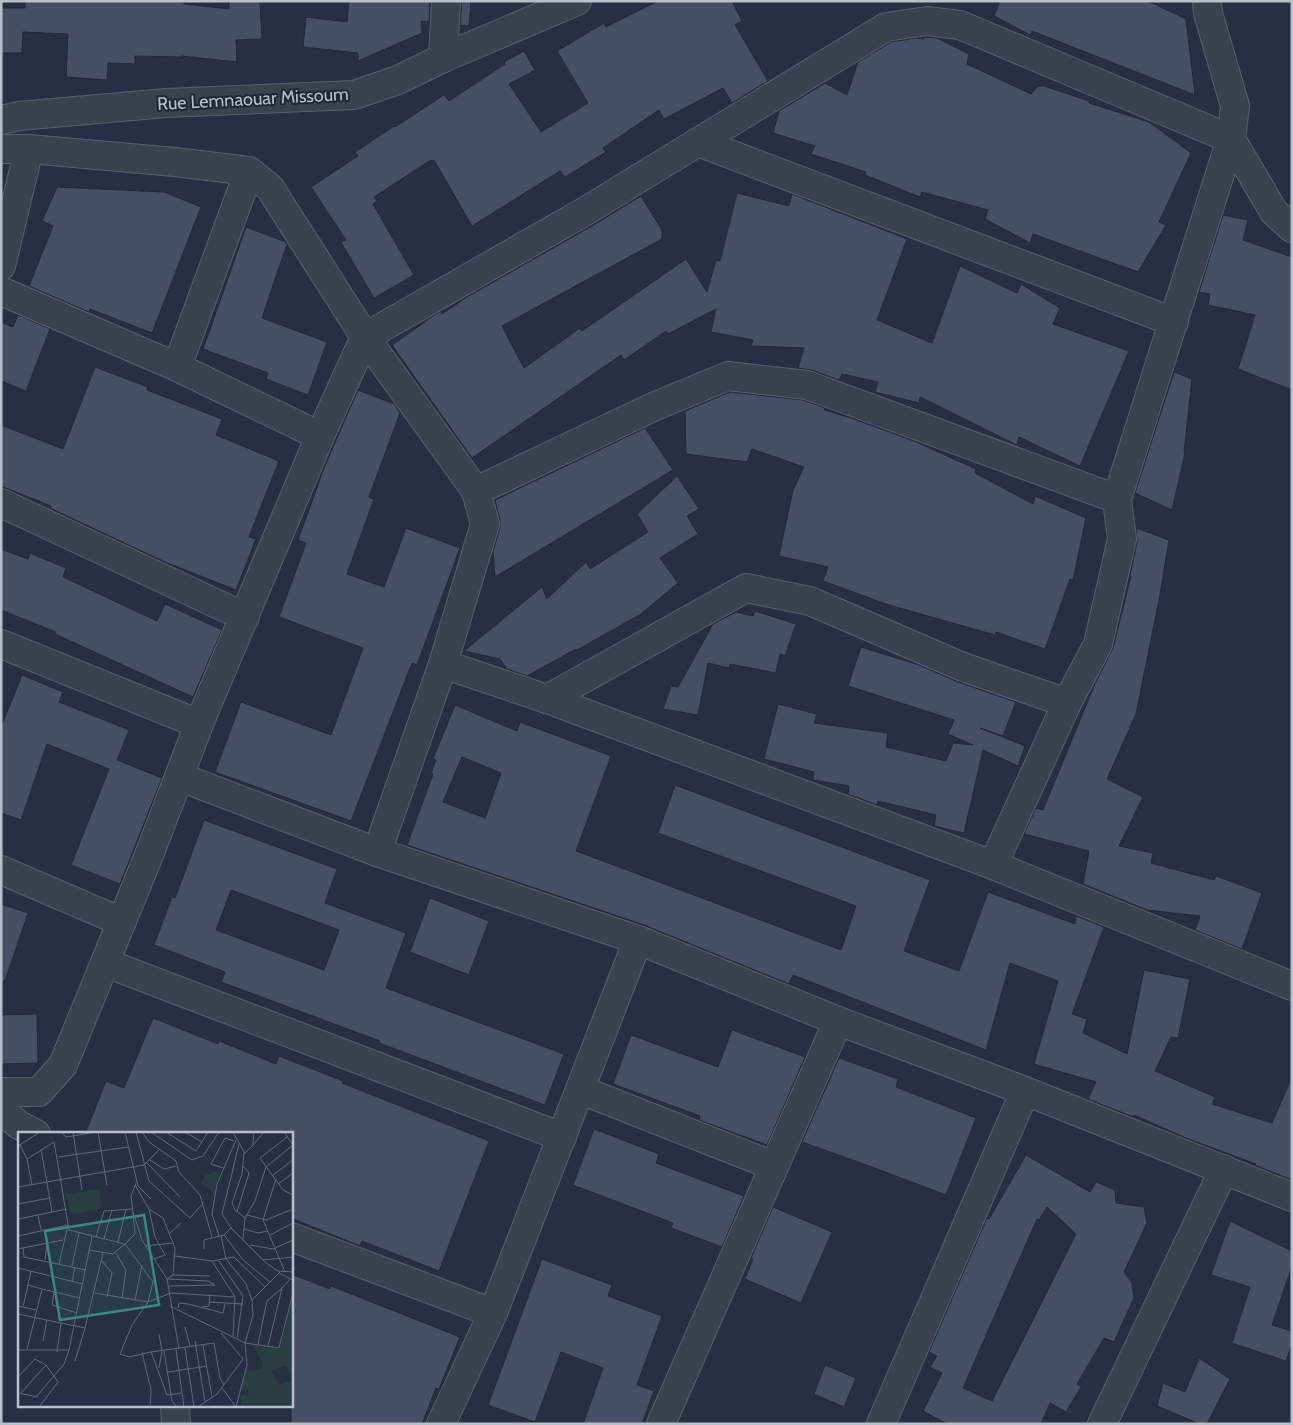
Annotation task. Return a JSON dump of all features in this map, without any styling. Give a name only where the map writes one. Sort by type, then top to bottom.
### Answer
[{"type":"street","points":[[443,58],[446,1]]},
{"type":"street","name":"Rue Lemnaouar Missoum","points":[[1,120],[19,116],[166,103],[354,95],[398,80],[443,58],[577,1]]},
{"type":"street","points":[[993,865],[1067,703],[1098,644],[1122,539],[1117,499],[1232,139],[1236,106],[1208,14],[1206,1]]},
{"type":"street","points":[[1,1092],[39,1092],[63,1065],[106,963],[180,777],[199,724],[320,436],[365,337],[584,212],[886,28],[928,20],[960,25],[1232,139],[1274,212],[1292,228]]},
{"type":"street","points":[[698,142],[1174,322]]},
{"type":"street","points":[[1,149],[175,162],[249,170],[270,188],[365,337],[476,492],[485,524],[443,664],[377,852]]},
{"type":"street","points":[[1,266],[29,150]]},
{"type":"street","points":[[177,368],[249,170]]},
{"type":"street","points":[[1,291],[177,368],[320,436]]},
{"type":"street","points":[[476,492],[653,406],[728,376],[807,385],[1117,499]]},
{"type":"street","points":[[1,503],[245,617]]},
{"type":"street","points":[[547,699],[746,588],[810,601],[963,668],[1067,703]]},
{"type":"street","points":[[1,644],[199,724]]},
{"type":"street","points":[[443,664],[547,699],[993,865],[1292,986]]},
{"type":"street","points":[[180,777],[377,852],[638,940],[838,1021],[1024,1091],[1292,1197]]},
{"type":"street","points":[[1,870],[122,922]]},
{"type":"street","points":[[441,1424],[494,1313],[638,940]]},
{"type":"street","points":[[106,963],[562,1137]]},
{"type":"street","points":[[661,1424],[838,1021]]},
{"type":"street","points":[[580,1090],[774,1166]]},
{"type":"street","points":[[881,1424],[1024,1091]]},
{"type":"street","points":[[1,1110],[19,1125],[32,1132]]},
{"type":"street","points":[[1102,1424],[1224,1170]]},
{"type":"street","points":[[292,1237],[494,1313]]},
{"type":"building","points":[[25,1],[184,1],[184,4],[229,9],[229,1],[260,1],[262,39],[236,40],[237,62],[182,56],[135,56],[135,64],[108,63],[107,80],[66,77],[68,34],[23,32],[22,53],[1,53],[1,8],[25,8]]},
{"type":"building","points":[[349,1],[430,1],[429,22],[421,21],[422,33],[358,61],[358,53],[303,47],[306,17],[347,22]]},
{"type":"building","points":[[462,1],[471,1],[469,26],[460,25]]},
{"type":"building","points":[[658,1],[732,1],[742,21],[735,25],[768,81],[732,103],[723,88],[664,119],[659,110],[603,148],[606,152],[565,177],[560,171],[472,226],[434,160],[431,160],[374,197],[377,201],[373,204],[414,275],[374,298],[341,242],[346,240],[311,187],[358,156],[355,152],[394,126],[444,95],[449,101],[505,64],[504,62],[524,51],[535,70],[509,84],[541,132],[588,103],[557,51],[604,23],[606,27]]},
{"type":"building","points":[[1000,1],[1148,1],[1186,19],[1195,95],[1032,31],[1030,35],[994,16]]},
{"type":"building","points":[[924,37],[937,38],[969,54],[967,64],[1031,94],[1038,86],[1044,86],[1149,122],[1191,153],[1159,222],[1166,225],[1138,272],[1033,234],[1030,243],[985,219],[988,210],[922,192],[920,197],[865,175],[866,172],[811,154],[815,146],[773,133],[779,111],[825,83],[847,95],[858,62],[891,42],[916,38],[924,39]]},
{"type":"building","points":[[57,187],[164,192],[201,207],[152,333],[90,309],[89,312],[29,286],[53,226],[42,221]]},
{"type":"building","points":[[737,193],[789,206],[792,194],[907,239],[877,320],[932,343],[960,266],[1017,293],[1021,284],[1060,308],[1053,324],[1129,351],[1080,466],[1019,437],[1017,445],[920,397],[919,403],[875,392],[878,382],[842,374],[839,380],[812,370],[798,368],[804,348],[751,346],[753,340],[711,332],[716,309],[668,334],[666,331],[624,360],[621,355],[472,458],[392,345],[441,311],[442,314],[467,297],[641,196],[662,230],[662,239],[502,326],[524,368],[580,328],[582,331],[686,259],[707,292],[716,260],[720,261]]},
{"type":"building","points":[[1223,215],[1248,220],[1243,240],[1292,257],[1292,390],[1238,369],[1255,315],[1208,305],[1210,294],[1199,292]]},
{"type":"building","points":[[246,227],[287,244],[262,318],[327,342],[308,395],[266,379],[268,373],[203,349]]},
{"type":"building","points":[[18,315],[50,329],[26,391],[1,381],[1,322],[13,327]]},
{"type":"building","points":[[95,367],[148,387],[147,390],[222,419],[216,435],[279,461],[249,537],[256,539],[236,590],[165,562],[50,508],[51,506],[1,486],[1,425],[63,449]]},
{"type":"building","points":[[1174,372],[1192,379],[1185,453],[1172,510],[1135,493]]},
{"type":"building","points":[[358,390],[394,404],[400,413],[369,497],[374,499],[347,574],[384,587],[406,528],[460,548],[417,665],[412,663],[351,821],[215,772],[241,702],[331,735],[363,648],[279,617],[306,543],[298,540],[324,468]]},
{"type":"building","points":[[730,392],[803,400],[825,408],[824,410],[914,441],[976,469],[975,473],[1033,504],[1035,496],[1086,518],[1073,580],[1070,579],[1045,649],[996,632],[995,635],[889,605],[823,581],[828,567],[779,556],[793,490],[804,467],[752,449],[747,462],[686,454],[685,411]]},
{"type":"building","points":[[645,428],[673,470],[495,577],[493,551],[500,528],[500,520],[495,500]]},
{"type":"building","points":[[677,476],[699,509],[687,516],[698,534],[660,558],[678,583],[641,614],[527,676],[507,669],[500,659],[464,651],[542,587],[547,599],[586,562],[590,569],[648,532],[637,514]]},
{"type":"building","points":[[1136,528],[1169,540],[1136,714],[1107,779],[1143,797],[1119,846],[1153,853],[1151,863],[1214,880],[1216,876],[1262,893],[1242,949],[1195,930],[1200,916],[1147,910],[1083,884],[1089,851],[1024,834],[1036,808],[1043,810],[1094,686],[1113,648],[1131,576],[1137,542]]},
{"type":"building","points":[[1,549],[28,559],[30,553],[66,568],[63,577],[157,621],[165,604],[222,630],[193,697],[55,634],[56,632],[1,610]]},
{"type":"building","points":[[755,611],[796,624],[785,656],[780,654],[776,673],[730,664],[729,668],[708,663],[698,715],[663,709],[671,686],[678,687],[713,624],[736,612],[753,616]]},
{"type":"building","points":[[861,647],[919,665],[958,682],[1016,702],[1003,736],[980,728],[1025,746],[1018,766],[983,750],[964,833],[934,826],[936,815],[878,801],[877,805],[848,794],[849,786],[813,780],[814,772],[764,759],[778,704],[817,714],[814,723],[888,733],[886,747],[946,761],[953,743],[973,745],[948,734],[954,720],[848,686]]},
{"type":"building","points":[[22,675],[63,692],[59,702],[129,730],[117,760],[162,778],[120,884],[71,865],[109,769],[47,744],[21,820],[1,813],[1,727]]},
{"type":"building","points":[[455,705],[517,731],[520,722],[611,756],[576,851],[841,950],[856,906],[658,833],[675,785],[930,880],[904,951],[959,971],[988,892],[1075,924],[1076,916],[1104,927],[1072,1014],[1087,1019],[1083,1033],[1127,1054],[1144,970],[1190,979],[1178,1038],[1171,1037],[1155,1071],[1215,1097],[1212,1104],[1272,1123],[1292,1077],[1292,1180],[1134,1115],[1133,1117],[1088,1099],[1096,1082],[1034,1064],[1058,981],[1010,963],[986,1050],[793,975],[789,984],[644,925],[407,845],[433,774],[431,773],[436,760],[433,759]],"holes":[[[462,757],[501,773],[485,818],[443,802]]]},
{"type":"building","points":[[204,820],[337,869],[325,903],[406,933],[386,988],[564,1054],[545,1105],[221,982],[225,972],[154,945],[172,897],[175,898]],"holes":[[[231,890],[339,930],[324,970],[216,930]]]},
{"type":"building","points":[[430,898],[489,921],[469,975],[410,952]]},
{"type":"building","points":[[1,904],[28,913],[5,981],[1,981]]},
{"type":"building","points":[[37,1014],[38,1063],[1,1064],[1,1015]]},
{"type":"building","points":[[153,1018],[218,1044],[219,1041],[276,1064],[279,1056],[489,1141],[439,1271],[362,1241],[360,1246],[292,1218],[292,1132],[86,1132],[106,1081],[124,1088]]},
{"type":"building","points":[[732,1030],[805,1057],[767,1145],[699,1120],[700,1116],[613,1084],[631,1035],[718,1067]]},
{"type":"building","points":[[839,1058],[898,1079],[896,1087],[976,1118],[946,1195],[802,1142]]},
{"type":"building","points":[[594,1129],[659,1154],[656,1163],[744,1196],[722,1247],[671,1228],[673,1223],[573,1185]]},
{"type":"building","points":[[1026,1155],[1090,1192],[1096,1182],[1115,1190],[1116,1203],[1144,1207],[1147,1223],[1124,1272],[1132,1283],[1134,1298],[1114,1342],[1104,1338],[1077,1384],[1081,1387],[1066,1412],[1050,1403],[1041,1424],[947,1424],[923,1411],[942,1373],[930,1367],[937,1356],[929,1352],[987,1218],[989,1219]],"holes":[[[1047,1207],[1076,1234],[992,1401],[963,1388],[1037,1219],[1039,1220]]]},
{"type":"building","points":[[773,1207],[832,1232],[801,1303],[745,1279],[753,1259],[751,1258]]},
{"type":"building","points":[[1230,1221],[1292,1251],[1292,1266],[1272,1325],[1292,1331],[1292,1344],[1286,1361],[1232,1343],[1250,1287],[1211,1275]]},
{"type":"building","points":[[542,1259],[612,1285],[608,1296],[662,1316],[637,1385],[654,1391],[642,1424],[583,1424],[603,1368],[561,1352],[535,1422],[488,1405]]},
{"type":"building","points":[[292,1274],[330,1289],[331,1286],[460,1337],[439,1389],[436,1388],[422,1424],[291,1424]]},
{"type":"building","points":[[1199,1358],[1230,1379],[1207,1424],[1200,1424],[1157,1406],[1163,1383],[1185,1392]]},
{"type":"building","points":[[825,1365],[856,1378],[844,1407],[814,1394]]}]
